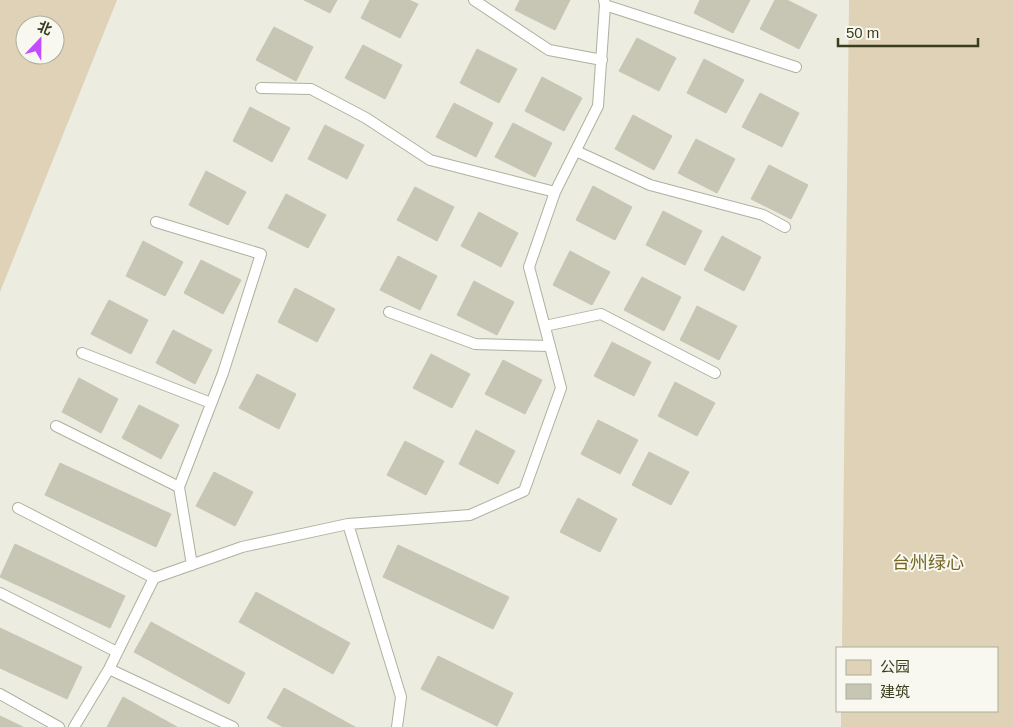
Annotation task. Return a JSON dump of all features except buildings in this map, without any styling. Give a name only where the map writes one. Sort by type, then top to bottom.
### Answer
[{"type":"lane","points":[[474,0],[480,6],[549,50],[602,60]]},
{"type":"lane","points":[[74,727],[109,669],[154,578],[242,547],[348,524],[470,515],[524,491],[562,388],[529,267],[555,192],[598,106],[605,2],[796,67]]},
{"type":"lane","points":[[261,88],[310,89],[366,118],[430,160],[555,192]]},
{"type":"lane","points":[[576,151],[650,185],[763,216],[785,227]]},
{"type":"lane","points":[[156,222],[260,254],[211,403],[179,487],[192,565]]},
{"type":"lane","points":[[389,312],[475,344],[550,346]]},
{"type":"lane","points":[[545,326],[602,314],[716,373]]},
{"type":"lane","points":[[82,353],[211,403]]},
{"type":"lane","points":[[56,426],[179,487]]},
{"type":"lane","points":[[18,508],[154,578]]},
{"type":"lane","points":[[348,524],[401,697],[397,727]]},
{"type":"lane","points":[[0,593],[118,652]]},
{"type":"lane","points":[[109,669],[234,727]]},
{"type":"lane","points":[[0,694],[59,727]]},
{"type":"green space","points":[[0,0],[117,0],[0,292]]},
{"type":"green space","name":"台州绿心","points":[[849,0],[1013,0],[1013,727],[841,727],[841,712],[998,712],[998,647],[842,647]]}]
